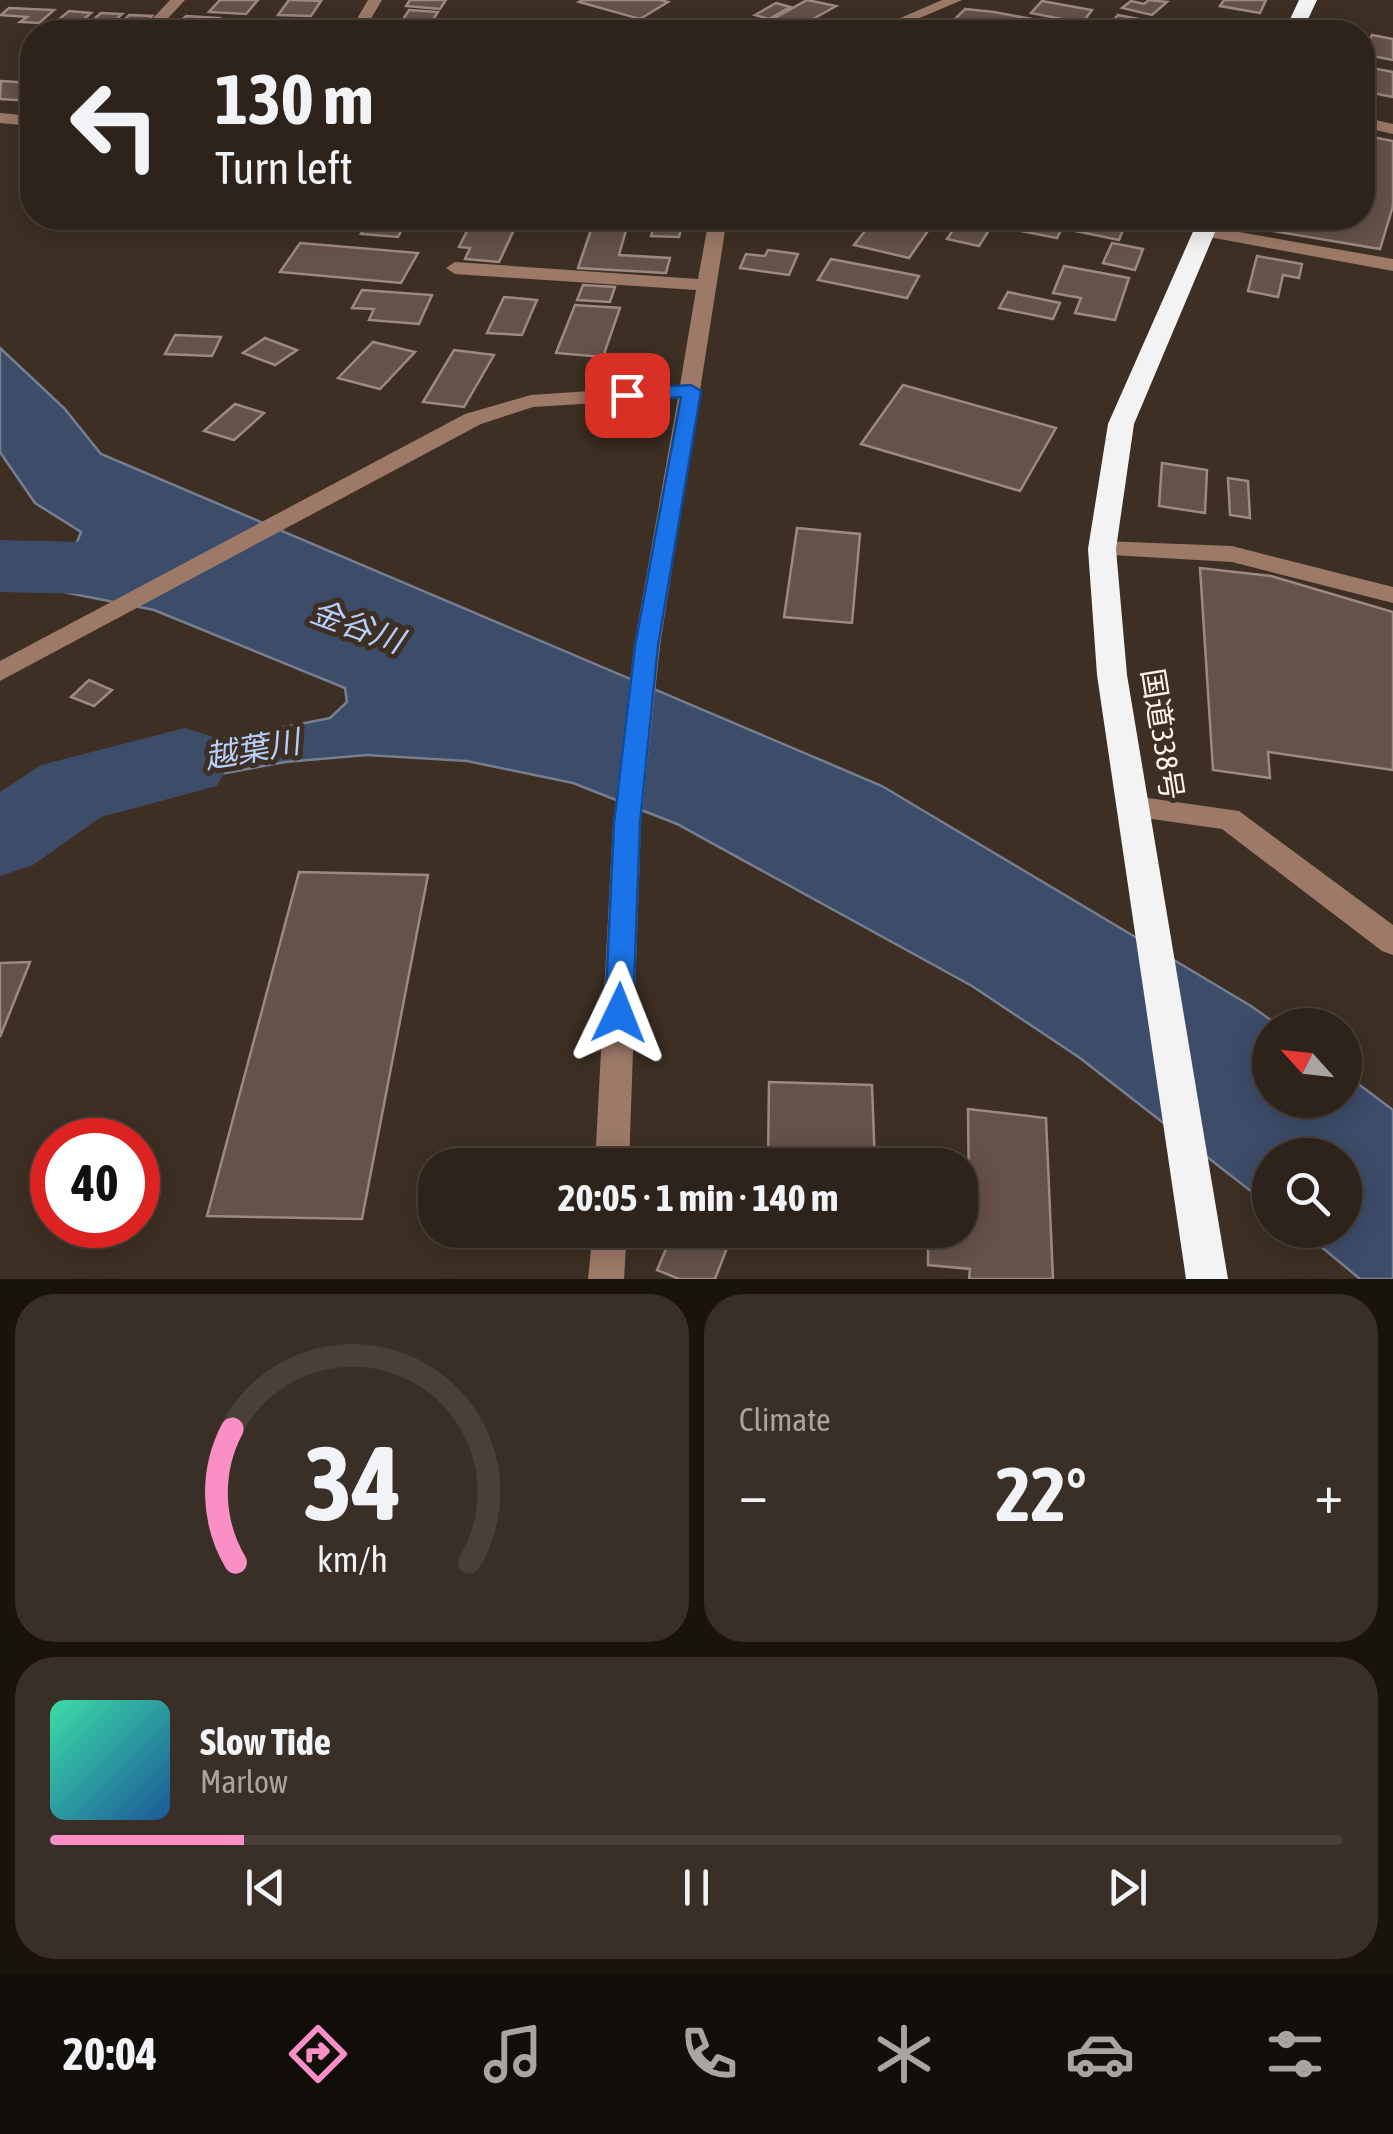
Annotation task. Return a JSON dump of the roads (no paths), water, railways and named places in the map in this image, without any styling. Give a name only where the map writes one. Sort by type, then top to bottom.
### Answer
[{"type":"highway","name":"国道338号","points":[[1204,230],[1121,424],[1102,549],[1112,675],[1208,1279]]},
{"type":"street","points":[[159,20],[178,0]]},
{"type":"street","points":[[905,20],[954,0]]},
{"type":"street","points":[[613,1148],[627,823],[647,646],[716,230]]},
{"type":"street","points":[[1234,230],[1393,265]]},
{"type":"street","points":[[455,268],[707,285]]},
{"type":"street","points":[[0,672],[473,420],[531,401],[691,391]]},
{"type":"street","points":[[1102,549],[1232,554],[1393,595]]},
{"type":"street","points":[[1134,806],[1229,818],[1393,942]]},
{"type":"street","points":[[606,1279],[609,1248]]},
{"type":"water","points":[[0,348],[64,408],[101,454],[882,786],[1254,1008],[1252,1118],[1362,1118],[1362,1087],[1393,1110],[1393,1279],[1360,1279],[1323,1248],[1362,1248],[1362,1138],[1252,1138],[1252,1192],[1080,1058],[972,986],[677,824],[573,783],[467,761],[367,755],[285,762],[102,796],[73,790],[127,758],[330,718],[347,702],[345,688],[154,610],[38,587],[73,552],[81,532],[35,503],[0,452]]},
{"type":"waterway","name":"金谷川","points":[[0,566],[168,570]]},
{"type":"waterway","name":"越葉川","points":[[0,839],[73,790],[185,762]]}]
